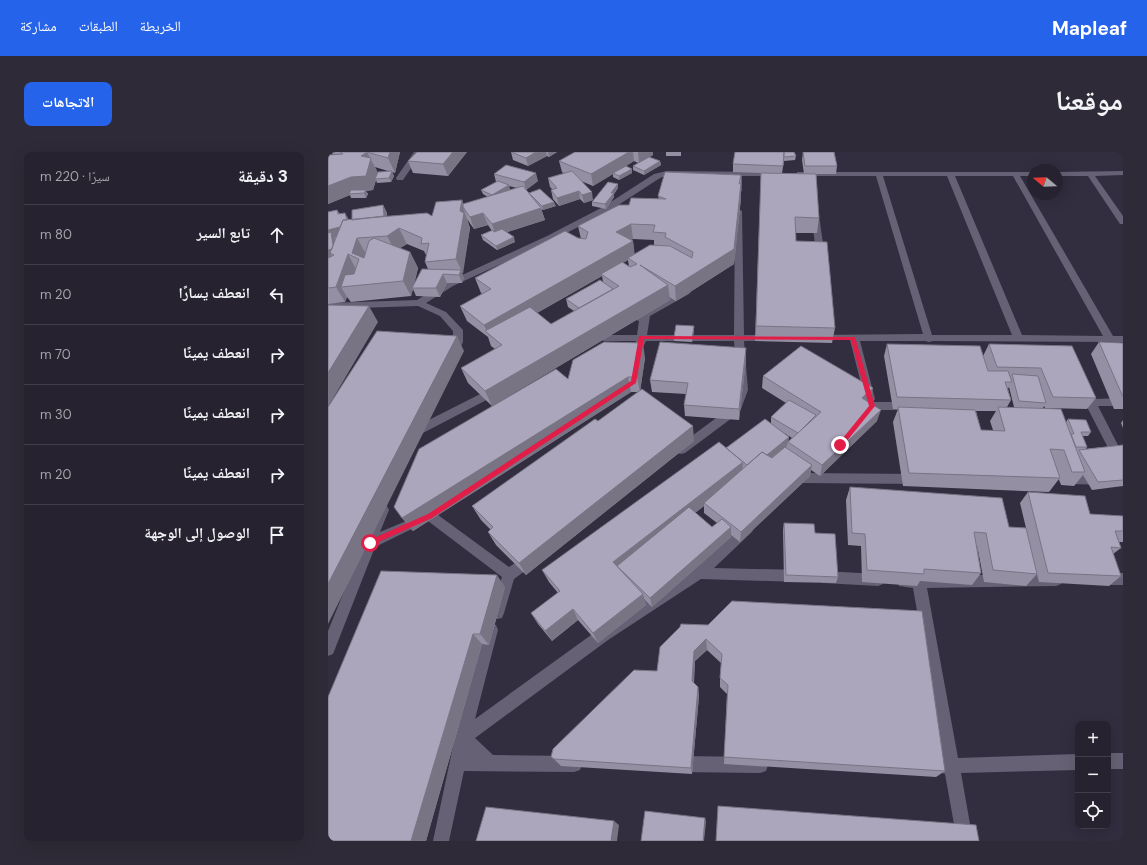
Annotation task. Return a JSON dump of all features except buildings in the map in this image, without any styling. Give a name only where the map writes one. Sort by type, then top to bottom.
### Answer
[{"type":"street","points":[[400,178],[418,152]]},
{"type":"street","points":[[419,303],[450,284],[550,238],[606,209],[639,186],[657,176],[667,173],[789,174],[810,178],[879,174],[1027,174]]},
{"type":"street","points":[[1090,173],[1123,222]]},
{"type":"street","points":[[1063,174],[1123,173]]},
{"type":"street","points":[[674,455],[736,409],[743,390],[734,264],[738,174]]},
{"type":"street","points":[[879,174],[929,339]]},
{"type":"street","points":[[950,174],[1019,339]]},
{"type":"street","points":[[1016,175],[1110,339]]},
{"type":"street","points":[[814,205],[822,267]]},
{"type":"street","points":[[698,285],[601,340],[641,338],[782,338]]},
{"type":"street","points":[[328,306],[419,303],[443,314],[458,330],[458,342],[449,362]]},
{"type":"street","points":[[370,317],[375,304]]},
{"type":"street","points":[[639,352],[645,315]]},
{"type":"street","points":[[811,338],[832,333],[854,338],[1019,339],[1060,343],[1123,339]]},
{"type":"street","points":[[854,338],[872,406]]},
{"type":"street","points":[[423,417],[415,434],[504,387]]},
{"type":"street","points":[[1083,388],[1123,466]]},
{"type":"street","points":[[1066,403],[1123,402]]},
{"type":"street","points":[[872,406],[919,405]]},
{"type":"street","points":[[854,429],[872,406]]},
{"type":"street","points":[[791,489],[819,464]]},
{"type":"street","points":[[803,478],[928,479]]},
{"type":"street","points":[[1053,479],[1123,480]]},
{"type":"street","points":[[328,649],[387,501]]},
{"type":"street","points":[[370,543],[430,516],[443,507]]},
{"type":"street","points":[[430,516],[509,575]]},
{"type":"street","points":[[463,737],[603,634],[699,573],[757,520]]},
{"type":"street","points":[[441,841],[463,737],[491,632],[509,575],[541,552]]},
{"type":"street","points":[[699,573],[780,575],[919,582],[1066,580]]},
{"type":"street","points":[[1089,580],[1123,579]]},
{"type":"street","points":[[919,582],[953,766],[965,841]]},
{"type":"street","points":[[463,737],[489,763]]},
{"type":"street","points":[[1111,761],[1123,761]]},
{"type":"street","points":[[929,766],[1075,762]]},
{"type":"street","points":[[458,763],[591,764]]},
{"type":"street","points":[[662,764],[772,765]]},
{"type":"route","points":[[370,543],[430,516],[634,382],[641,338],[854,338],[865,385],[872,406],[840,445]]}]
